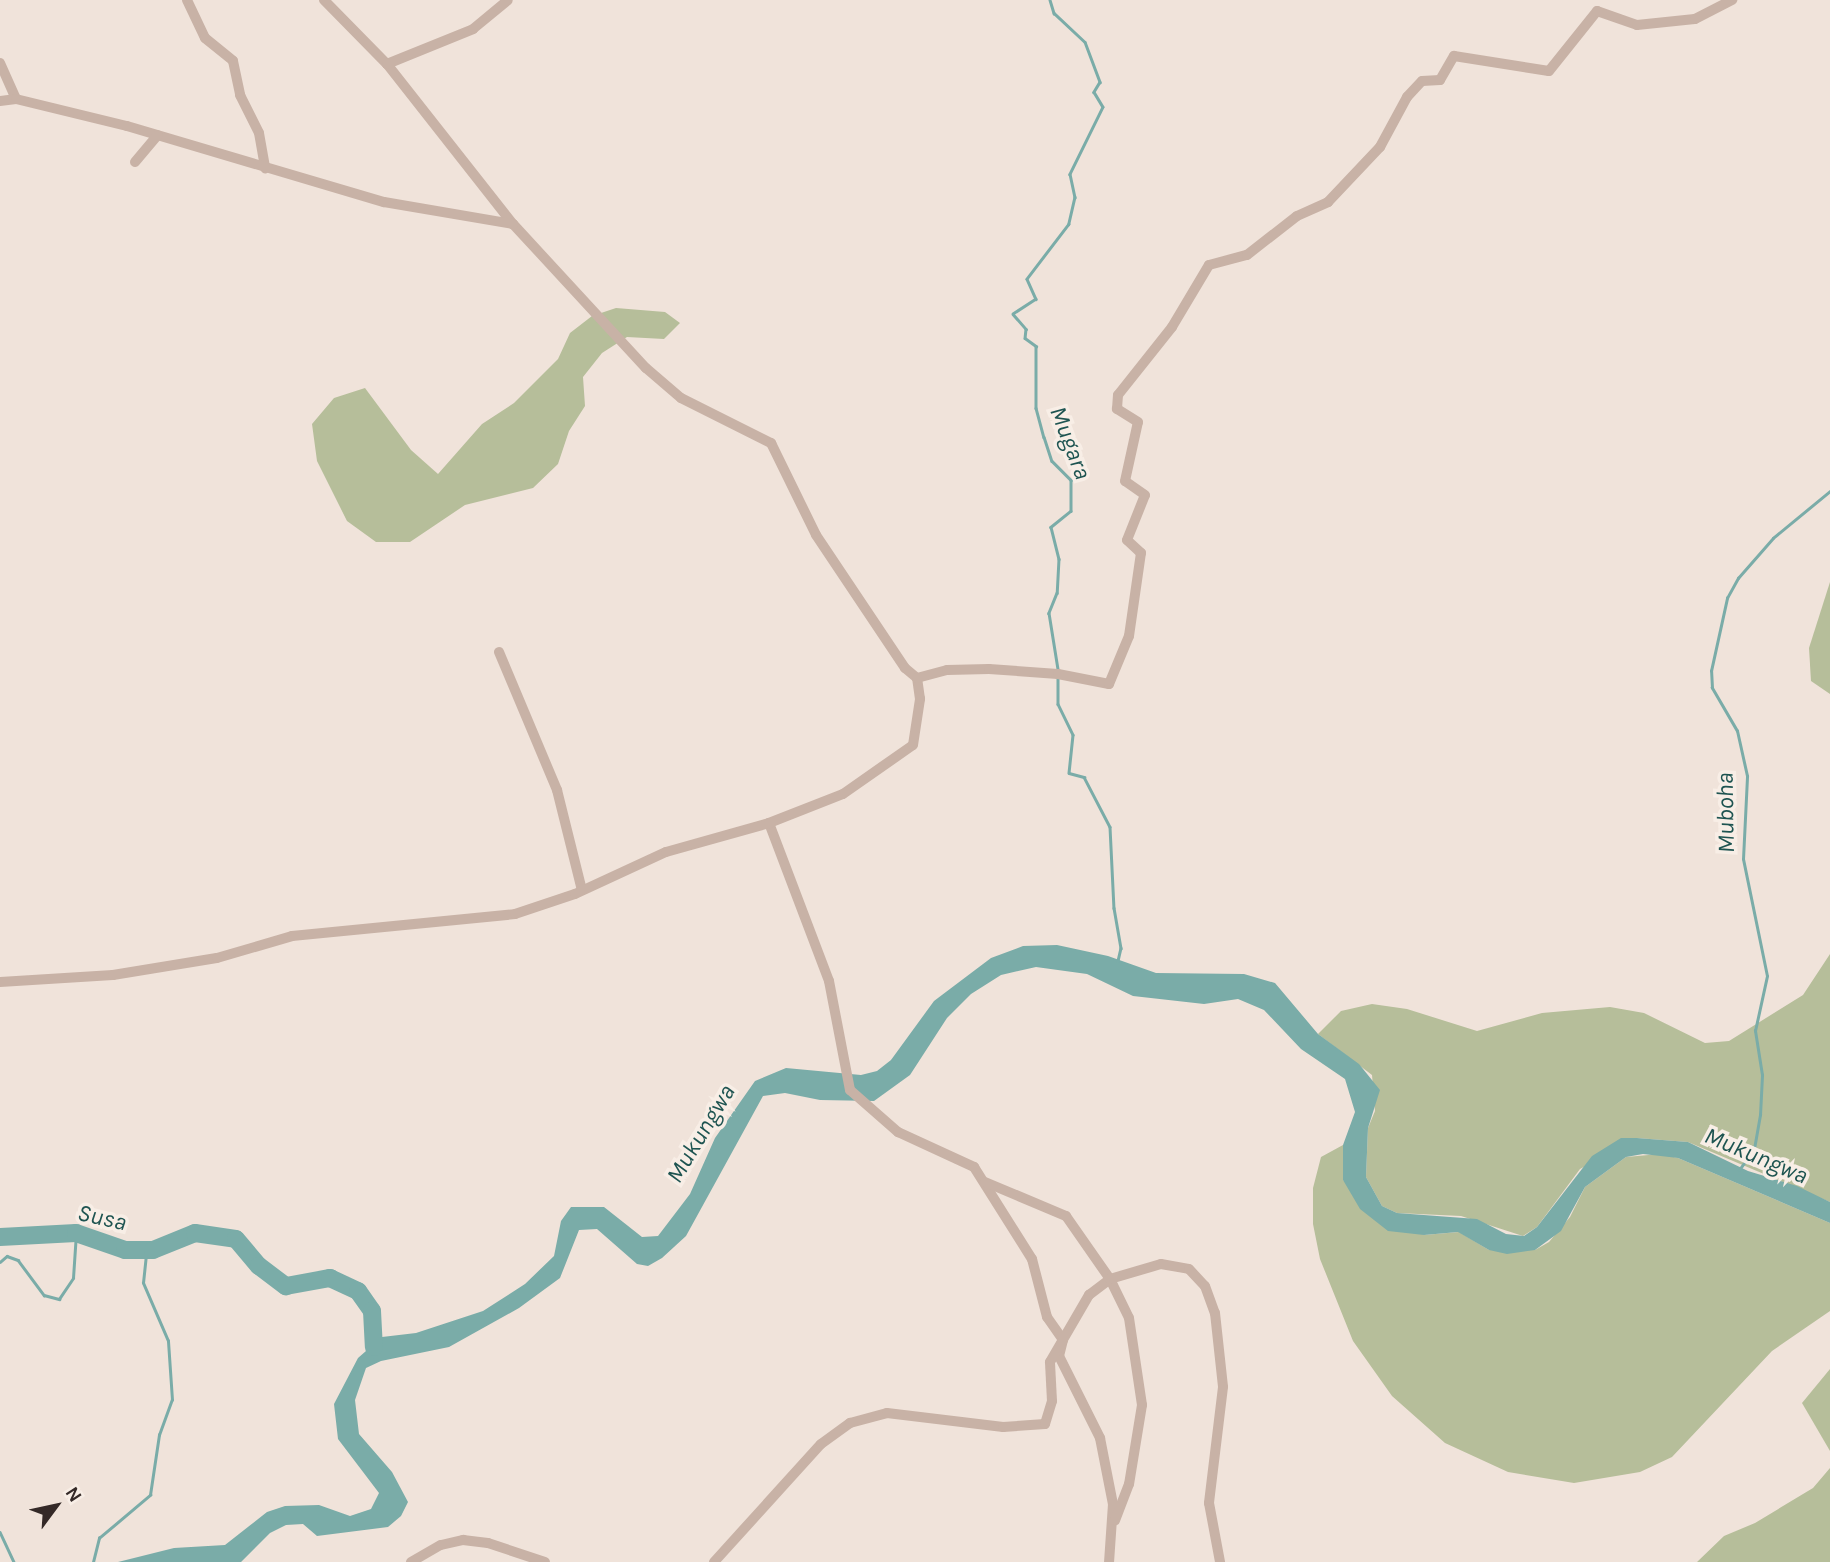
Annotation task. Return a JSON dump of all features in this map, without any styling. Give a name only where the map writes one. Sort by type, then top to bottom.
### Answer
[{"type":"street","points":[[187,0],[205,38],[233,61],[240,95],[259,133],[265,168]]},
{"type":"street","points":[[0,982],[113,975],[217,958],[320,932],[489,920],[582,890],[675,849],[769,823],[843,794],[913,745],[920,699],[917,678],[905,668],[816,535],[771,443],[674,394],[513,224],[387,64],[324,0]]},
{"type":"street","points":[[387,64],[474,29],[508,0]]},
{"type":"street","points":[[917,678],[947,670],[989,669],[1058,674],[1109,684],[1129,636],[1141,553],[1127,540],[1145,495],[1125,481],[1138,422],[1117,409],[1118,395],[1172,327],[1209,265],[1247,255],[1279,234],[1297,216],[1328,202],[1380,148],[1407,97],[1422,82],[1440,80],[1454,56],[1549,71],[1597,10],[1637,25],[1695,19],[1732,0]]},
{"type":"street","points":[[0,63],[16,99]]},
{"type":"street","points":[[0,101],[16,99],[158,135],[384,202],[513,224]]},
{"type":"street","points":[[135,162],[158,135]]},
{"type":"street","points":[[499,652],[557,790],[582,890]]},
{"type":"street","points":[[769,823],[829,981],[850,1090],[898,1132],[974,1167],[1032,1259],[1047,1317],[1063,1340],[1059,1356],[1100,1438],[1113,1504],[1109,1562]]},
{"type":"street","points":[[985,1182],[1066,1216],[1110,1279],[1129,1318],[1142,1405],[1129,1484],[1110,1532]]},
{"type":"street","points":[[714,1562],[821,1444],[850,1423],[887,1413],[1003,1427],[1045,1424],[1052,1401],[1050,1362],[1089,1295],[1110,1279],[1161,1264],[1189,1269],[1205,1286],[1212,1303],[1223,1387],[1209,1503],[1220,1562]]},
{"type":"street","points":[[411,1562],[441,1545],[464,1540],[488,1543],[545,1562]]},
{"type":"green space","points":[[616,308],[665,312],[680,323],[664,339],[627,337],[602,353],[583,377],[585,406],[569,431],[558,464],[533,488],[465,505],[410,542],[376,542],[347,521],[317,461],[312,424],[334,398],[365,388],[411,450],[438,474],[482,424],[514,403],[558,359],[570,333],[592,316]]},
{"type":"green space","points":[[1830,582],[1830,694],[1811,681],[1809,648]]},
{"type":"green space","points":[[1830,954],[1830,1202],[1688,1142],[1637,1138],[1580,1169],[1537,1227],[1523,1236],[1461,1216],[1397,1213],[1382,1206],[1366,1177],[1368,1128],[1375,1111],[1372,1075],[1318,1034],[1341,1011],[1372,1004],[1407,1009],[1477,1031],[1542,1013],[1610,1007],[1644,1013],[1705,1043],[1729,1041],[1803,995]]},
{"type":"green space","points":[[1343,1145],[1343,1180],[1424,1235],[1459,1232],[1489,1250],[1535,1250],[1549,1242],[1570,1217],[1585,1187],[1626,1157],[1660,1154],[1678,1158],[1830,1223],[1830,1311],[1772,1351],[1672,1457],[1640,1472],[1574,1483],[1508,1472],[1445,1443],[1392,1396],[1353,1341],[1320,1259],[1313,1224],[1313,1188],[1321,1157]]},
{"type":"green space","points":[[1830,1369],[1830,1451],[1802,1403]]},
{"type":"green space","points":[[1830,1468],[1830,1562],[1697,1562],[1724,1536],[1755,1523],[1813,1488]]},
{"type":"water","points":[[1057,945],[1108,956],[1156,973],[1244,974],[1275,983],[1318,1034],[1359,1064],[1380,1090],[1368,1128],[1366,1177],[1382,1206],[1397,1213],[1477,1219],[1506,1234],[1524,1236],[1537,1227],[1592,1156],[1621,1138],[1637,1138],[1688,1142],[1748,1171],[1797,1186],[1830,1202],[1830,1223],[1678,1158],[1643,1154],[1626,1157],[1585,1187],[1561,1231],[1535,1250],[1507,1254],[1489,1250],[1458,1232],[1424,1235],[1388,1231],[1360,1209],[1343,1180],[1343,1145],[1355,1112],[1345,1079],[1301,1049],[1264,1010],[1238,999],[1204,1004],[1133,996],[1087,974],[1036,967],[1001,975],[971,994],[947,1018],[910,1075],[874,1101],[820,1100],[785,1093],[763,1096],[686,1236],[662,1258],[648,1266],[637,1264],[597,1229],[579,1230],[560,1278],[519,1308],[449,1347],[381,1361],[366,1368],[355,1400],[359,1434],[392,1472],[408,1502],[401,1516],[388,1527],[317,1536],[303,1524],[286,1525],[270,1533],[241,1562],[118,1562],[174,1548],[225,1545],[267,1512],[285,1506],[319,1505],[350,1516],[371,1509],[379,1493],[338,1439],[334,1404],[358,1358],[382,1337],[416,1333],[483,1311],[525,1284],[554,1256],[561,1221],[571,1207],[604,1207],[642,1237],[658,1236],[690,1194],[715,1138],[755,1081],[786,1068],[861,1075],[877,1071],[891,1060],[934,1001],[991,958],[1023,946]]},
{"type":"waterway","name":"Mugara","points":[[1050,0],[1054,13],[1085,42],[1100,82],[1094,92],[1103,107],[1070,174],[1075,197],[1069,224],[1027,279],[1036,299],[1013,314],[1026,329],[1025,338],[1036,346],[1036,408],[1052,461],[1071,480],[1071,511],[1051,527],[1059,559],[1057,593],[1049,613],[1058,669]]},
{"type":"waterway","name":"Muboha","points":[[1739,1170],[1754,1149],[1760,1115],[1762,1075],[1755,1031],[1767,976],[1743,859],[1747,776],[1737,731],[1712,688],[1711,671],[1727,598],[1738,578],[1773,538],[1830,491]]},
{"type":"waterway","name":"Mugara","points":[[1058,676],[1058,704],[1073,735],[1069,773],[1084,777],[1110,827],[1114,908],[1121,948],[1118,961]]},
{"type":"waterway","points":[[0,1262],[7,1256],[18,1260],[44,1295],[59,1299],[73,1278],[76,1233]]},
{"type":"waterway","name":"Susa","points":[[0,1237],[76,1233],[125,1250],[153,1250],[195,1233],[236,1239],[259,1266],[286,1286],[330,1278],[358,1291],[372,1311],[374,1347]]},
{"type":"waterway","points":[[93,1562],[99,1538],[150,1495],[159,1435],[172,1400],[168,1341],[143,1283],[146,1256],[153,1250]]},
{"type":"waterway","points":[[0,1532],[14,1562]]},
{"type":"water label","name":"Mukungwa","points":[[701,1134]]},
{"type":"water label","name":"Mukungwa","points":[[1756,1156]]}]
